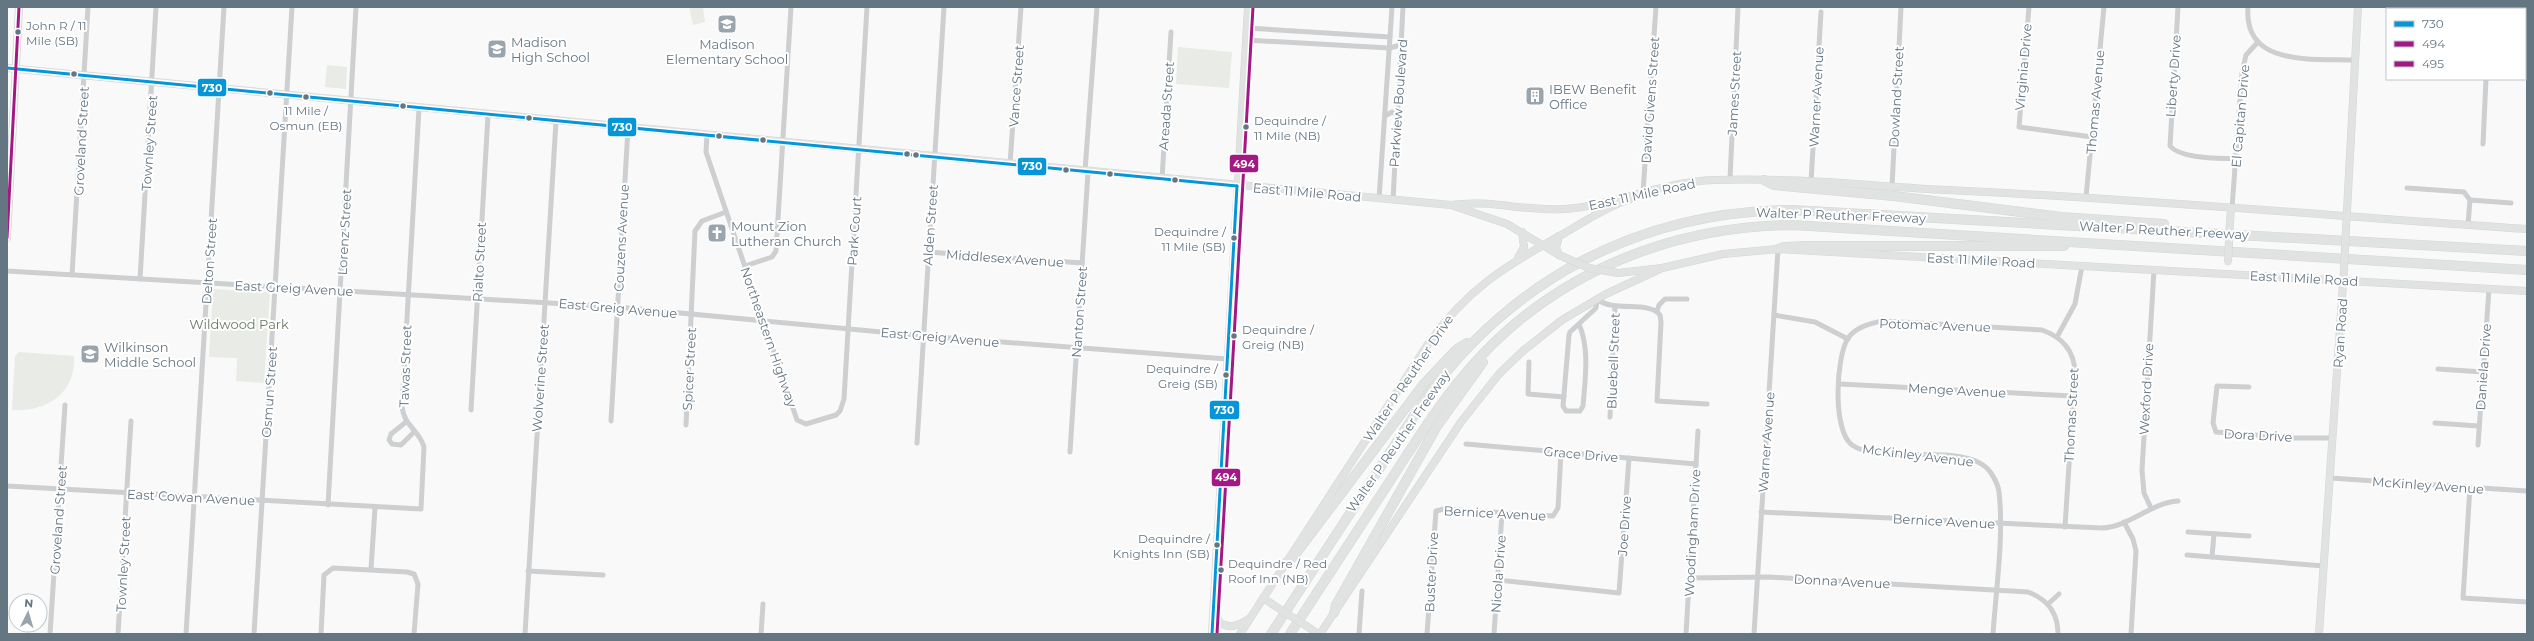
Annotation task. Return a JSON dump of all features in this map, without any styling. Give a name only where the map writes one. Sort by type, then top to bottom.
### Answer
[{"type":"highway","points":[[1764,180],[1774,185],[1894,196],[2061,217],[2183,226],[2219,233]]},
{"type":"highway","name":"Walter P Reuther Freeway","points":[[1271,634],[1422,402],[1441,376],[1477,336],[1499,316],[1540,285],[1595,254],[1661,228],[1714,216],[1745,212],[1798,211],[2527,251]]},
{"type":"highway","name":"Walter P Reuther Freeway","points":[[1290,634],[1441,404],[1482,355],[1511,328],[1545,301],[1601,267],[1661,244],[1724,230],[1775,226],[1811,226],[2527,270]]},
{"type":"highway","points":[[1778,249],[1784,247],[1805,246],[2151,246]]},
{"type":"highway","points":[[1334,613],[1336,605],[1437,426],[1466,383],[1511,328]]},
{"type":"highway","points":[[1282,568],[1294,556],[1423,385],[1457,349],[1477,336]]},
{"type":"main road","points":[[7,238],[19,7]]},
{"type":"main road","points":[[1212,634],[1248,7]]},
{"type":"main road","name":"Ryan Road","points":[[2319,634],[2344,269],[2358,7]]},
{"type":"main road","name":"East 11 Mile Road","points":[[7,68],[707,136],[1451,205],[1466,203],[1533,209],[1566,209],[1595,204],[1694,181],[1764,180],[2086,197],[2527,229]]},
{"type":"main road","name":"Walter P Reuther Drive","points":[[1240,634],[1441,325],[1475,290],[1517,259],[1643,192]]},
{"type":"main road","name":"East 11 Mile Road","points":[[1451,205],[1491,218],[1522,232],[1559,255],[1589,268],[1618,273],[1662,268],[1723,254],[1778,249],[2527,291]]},
{"type":"main road","name":"El Capitan Drive","points":[[2232,208],[2228,262],[2229,268],[2237,274]]},
{"type":"main road","points":[[1517,259],[1524,247],[1522,232]]},
{"type":"main road","points":[[1559,236],[1556,245],[1559,255]]},
{"type":"main road","points":[[1263,598],[1319,634],[1461,422],[1484,391],[1515,357],[1543,333],[1598,298],[1662,268]]},
{"type":"main road","points":[[1214,606],[1218,620],[1224,626],[1236,626],[1250,618]]},
{"type":"street","name":"Groveland Street","points":[[72,275],[88,7]]},
{"type":"street","name":"Townley Street","points":[[140,279],[156,7]]},
{"type":"street","name":"Delton Street","points":[[186,634],[224,7]]},
{"type":"street","name":"Osmun Street","points":[[254,634],[292,7]]},
{"type":"street","name":"Lorenz Street","points":[[328,505],[356,7]]},
{"type":"street","points":[[745,266],[772,257],[776,251],[791,7]]},
{"type":"street","name":"Park Court","points":[[801,423],[811,423],[840,411],[844,399],[867,7]]},
{"type":"street","name":"Alden Street","points":[[917,443],[944,7]]},
{"type":"street","name":"Vance Street","points":[[1010,164],[1021,7]]},
{"type":"street","name":"Nanton Street","points":[[1070,452],[1096,7]]},
{"type":"street","name":"Parkview Boulevard","points":[[1380,198],[1392,7]]},
{"type":"street","name":"Parkview Boulevard","points":[[1392,200],[1403,7]]},
{"type":"street","name":"David Givens Street","points":[[1643,192],[1656,7]]},
{"type":"street","name":"James Street","points":[[1730,180],[1738,7]]},
{"type":"street","name":"Dowland Street","points":[[1892,187],[1901,7]]},
{"type":"street","name":"Virginia Drive","points":[[2029,7],[2019,127],[2092,136]]},
{"type":"street","name":"Thomas Avenue","points":[[2086,197],[2104,7]]},
{"type":"street","name":"Liberty Drive","points":[[2178,7],[2170,146],[2176,152],[2236,159]]},
{"type":"street","points":[[2248,7],[2250,28],[2258,42],[2269,51],[2283,56],[2356,60]]},
{"type":"street","name":"Warner Avenue","points":[[1811,182],[1820,12]]},
{"type":"street","points":[[1392,15],[1397,14],[1403,16]]},
{"type":"street","points":[[1247,28],[1390,37]]},
{"type":"street","name":"Areada Street","points":[[1162,179],[1171,32]]},
{"type":"street","points":[[1246,40],[1389,48],[1401,45]]},
{"type":"street","name":"El Capitan Drive","points":[[2232,208],[2244,60],[2249,49],[2258,42]]},
{"type":"street","points":[[2483,144],[2486,80]]},
{"type":"street","name":"Tawas Street","points":[[375,508],[416,510],[422,507],[425,451],[422,440],[406,422],[402,406],[419,108]]},
{"type":"street","points":[[1385,116],[1392,112],[1396,114]]},
{"type":"street","name":"Rialto Street","points":[[471,410],[488,114]]},
{"type":"street","name":"Wolverine Street","points":[[524,634],[546,302],[556,121]]},
{"type":"street","name":"Couzens Avenue","points":[[611,421],[628,128]]},
{"type":"street","points":[[1384,134],[1388,137],[1395,134]]},
{"type":"street","name":"Northeastern Highway","points":[[707,136],[706,152],[763,321],[796,415],[801,423]]},
{"type":"street","points":[[2407,188],[2464,192],[2470,200],[2468,225]]},
{"type":"street","points":[[2470,200],[2511,203]]},
{"type":"street","name":"Spicer Street","points":[[686,425],[697,227],[702,221],[726,212]]},
{"type":"street","name":"Warner Avenue","points":[[1754,634],[1778,249]]},
{"type":"street","name":"Middlesex Avenue","points":[[928,252],[1082,264]]},
{"type":"street","points":[[2057,337],[2075,304],[2082,266]]},
{"type":"street","name":"Wexford Drive","points":[[2151,508],[2144,493],[2142,470],[2154,270]]},
{"type":"street","name":"East Greig Avenue","points":[[7,271],[617,307],[924,336],[1227,359]]},
{"type":"street","name":"Daniela Drive","points":[[2478,445],[2489,289]]},
{"type":"street","points":[[1598,298],[1604,304],[1657,311]]},
{"type":"street","points":[[1579,324],[1583,333],[1585,353],[1583,406],[1580,411],[1566,411],[1563,406],[1569,335],[1579,324],[1596,308],[1598,298]]},
{"type":"street","points":[[1687,299],[1665,299],[1659,305],[1657,311],[1662,322],[1657,401],[1707,404]]},
{"type":"street","name":"Bluebell Street","points":[[1610,416],[1615,306]]},
{"type":"street","points":[[1774,315],[1816,322],[1848,339],[1842,353],[1840,384]]},
{"type":"street","name":"Potomac Avenue","points":[[1848,339],[1865,326],[1883,322],[2042,330],[2057,337]]},
{"type":"street","name":"Thomas Street","points":[[2057,337],[2066,345],[2074,361],[2074,396],[2065,527]]},
{"type":"street","points":[[1528,362],[1528,394],[1564,397]]},
{"type":"street","points":[[2438,369],[2483,372]]},
{"type":"street","name":"Menge Avenue","points":[[1840,384],[2074,396]]},
{"type":"street","name":"McKinley Avenue","points":[[1840,384],[1838,414],[1846,439],[1852,445],[1869,451],[1975,460],[1989,470],[1996,481],[1999,492],[1999,523]]},
{"type":"street","name":"Dora Drive","points":[[2249,387],[2217,386],[2213,423],[2216,432],[2294,438],[2332,438]]},
{"type":"street","name":"Groveland Street","points":[[50,634],[64,406]]},
{"type":"street","name":"Townley Street","points":[[118,634],[131,421]]},
{"type":"street","points":[[406,422],[391,434],[389,440],[392,444],[400,444],[414,432]]},
{"type":"street","points":[[2434,423],[2479,426]]},
{"type":"street","name":"Woodingham Drive","points":[[1686,634],[1698,431]]},
{"type":"street","name":"Grace Drive","points":[[1466,444],[1696,464]]},
{"type":"street","name":"Bernice Avenue","points":[[1437,510],[1553,516],[1558,508],[1561,452]]},
{"type":"street","name":"Joe Drive","points":[[1498,580],[1619,593],[1629,458]]},
{"type":"street","name":"McKinley Avenue","points":[[2330,478],[2527,491]]},
{"type":"street","name":"East Cowan Avenue","points":[[7,486],[375,508]]},
{"type":"street","points":[[2470,487],[2463,598],[2527,602]]},
{"type":"street","points":[[2151,508],[2178,501]]},
{"type":"street","points":[[371,570],[375,508]]},
{"type":"street","name":"Bernice Avenue","points":[[1761,512],[2109,528],[2151,508]]},
{"type":"street","name":"Buster Drive","points":[[1427,634],[1434,520],[1437,510]]},
{"type":"street","name":"Nicola Drive","points":[[1494,634],[1502,513]]},
{"type":"street","points":[[2124,522],[2136,550],[2131,634]]},
{"type":"street","points":[[1993,634],[1999,523]]},
{"type":"street","points":[[2188,532],[2249,536]]},
{"type":"street","points":[[2212,557],[2214,534]]},
{"type":"street","points":[[2187,555],[2324,566]]},
{"type":"street","points":[[322,634],[321,613],[326,572],[333,568],[407,572],[416,576],[418,584],[414,634]]},
{"type":"street","points":[[528,571],[603,575]]},
{"type":"street","name":"Donna Avenue","points":[[1689,578],[1758,577],[1996,589]]},
{"type":"street","points":[[1996,589],[2028,592],[2048,604],[2056,617],[2058,634]]},
{"type":"street","points":[[1359,634],[1362,591]]},
{"type":"street","points":[[2048,604],[2059,594]]},
{"type":"street","points":[[761,634],[763,604]]},
{"type":"green space","points":[[689,7],[703,7],[705,22],[693,25]]},
{"type":"green space","points":[[1178,47],[1232,52],[1229,88],[1176,84]]},
{"type":"green space","points":[[327,65],[347,67],[346,89],[325,87]]},
{"type":"green space","name":"Wildwood Park","points":[[213,289],[270,292],[264,383],[236,381],[237,358],[209,357]]},
{"type":"green space","points":[[19,352],[74,356],[70,381],[56,398],[47,404],[25,410],[12,410],[15,356]]},
{"type":"transit line","name":"495","points":[[7,238],[19,7]]},
{"type":"transit line","name":"494","points":[[1217,634],[1253,7]]},
{"type":"transit line","name":"730","points":[[7,68],[1237,186]]},
{"type":"transit line","name":"730","points":[[1212,634],[1237,186]]},
{"type":"place","name":"Madison Elementary School","points":[[727,24]]},
{"type":"place","name":"John R / 11 Mile (SB)","points":[[18,32]]},
{"type":"place","name":"Madison High School","points":[[497,49]]},
{"type":"place","name":"IBEW Benefit Office","points":[[1535,96]]},
{"type":"place","name":"11 Mile / Osmun (EB)","points":[[306,97]]},
{"type":"place","name":"Dequindre / 11 Mile (NB)","points":[[1246,127]]},
{"type":"place","name":"Mount Zion Lutheran Church","points":[[717,233]]},
{"type":"place","name":"Dequindre / 11 Mile (SB)","points":[[1234,238]]},
{"type":"place","name":"Dequindre / Greig (NB)","points":[[1234,336]]},
{"type":"place","name":"Wilkinson Middle School","points":[[90,354]]},
{"type":"place","name":"Dequindre / Greig (SB)","points":[[1226,375]]},
{"type":"place","name":"Dequindre / Knights Inn (SB)","points":[[1217,545]]},
{"type":"place","name":"Dequindre / Red Roof Inn (NB)","points":[[1221,570]]}]
